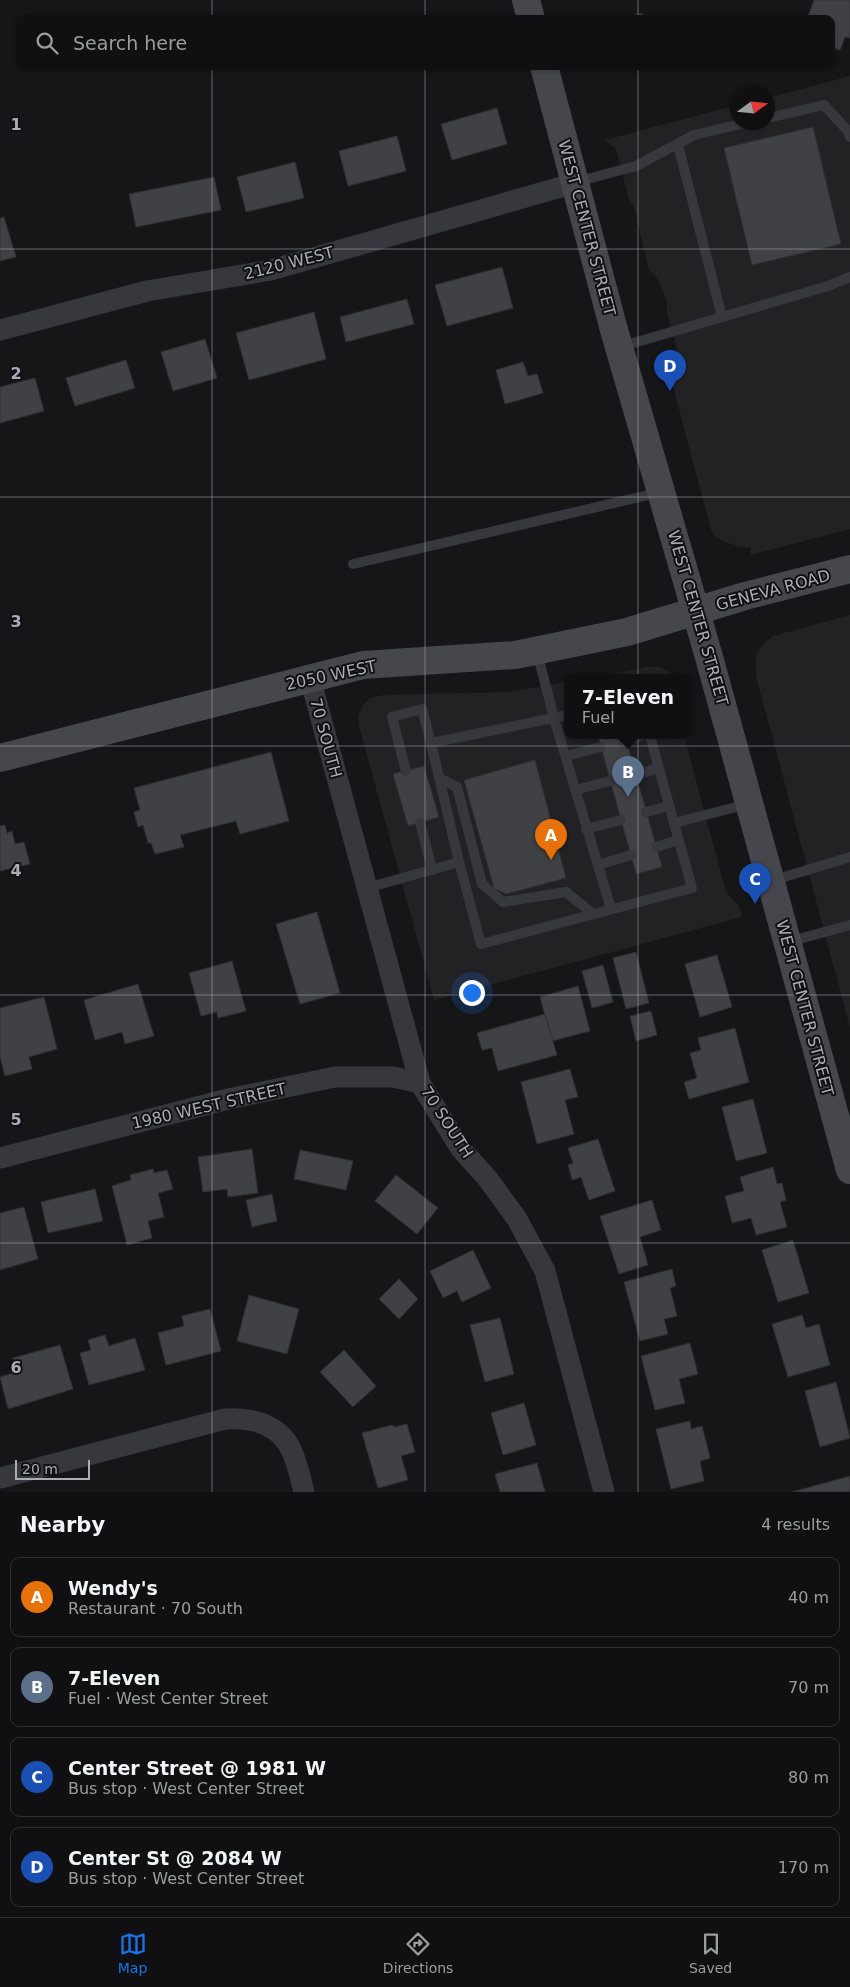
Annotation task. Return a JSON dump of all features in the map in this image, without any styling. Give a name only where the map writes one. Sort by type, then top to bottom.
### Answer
[{"type":"main road","points":[[526,0],[530,15]]},
{"type":"main road","name":"WEST CENTER STREET","points":[[545,70],[619,348],[696,611],[850,1170]]},
{"type":"main road","name":"GENEVA ROAD","points":[[696,611],[850,569]]},
{"type":"main road","name":"2050 WEST","points":[[0,758],[363,665],[537,651],[634,630],[696,611]]},
{"type":"street","name":"2120 WEST","points":[[0,330],[147,291],[271,270],[574,183]]},
{"type":"street","name":"70 SOUTH","points":[[310,678],[420,1084],[461,1149],[488,1179],[517,1218],[545,1271],[604,1492]]},
{"type":"street","name":"1980 WEST STREET","points":[[0,1158],[228,1099],[335,1077],[393,1077],[420,1084]]},
{"type":"street","points":[[0,1478],[225,1419],[241,1418],[257,1421],[272,1428],[284,1439],[293,1453],[304,1492]]},
{"type":"lane","points":[[775,116],[824,105],[848,131],[850,137]]},
{"type":"lane","points":[[574,183],[636,166],[694,135],[730,126]]},
{"type":"lane","points":[[678,144],[722,317]]},
{"type":"lane","points":[[619,348],[828,286],[850,277]]},
{"type":"lane","points":[[353,564],[662,491]]},
{"type":"lane","points":[[537,651],[554,718],[611,909]]},
{"type":"lane","points":[[406,771],[392,717],[422,709],[481,944],[692,888],[651,739]]},
{"type":"lane","points":[[431,743],[564,716]]},
{"type":"lane","points":[[566,756],[601,747]]},
{"type":"lane","points":[[636,774],[658,768]]},
{"type":"lane","points":[[439,778],[457,787],[482,884],[503,902],[566,892],[594,914]]},
{"type":"lane","points":[[576,790],[610,781]]},
{"type":"lane","points":[[674,823],[749,804]]},
{"type":"lane","points":[[646,812],[669,806]]},
{"type":"lane","points":[[586,829],[621,820]]},
{"type":"lane","points":[[420,822],[432,870]]},
{"type":"lane","points":[[656,847],[678,840]]},
{"type":"lane","points":[[598,865],[631,855]]},
{"type":"lane","points":[[770,881],[850,857]]},
{"type":"lane","points":[[367,888],[459,862]]},
{"type":"lane","points":[[787,942],[850,925]]},
{"type":"shaded area","points":[[850,76],[850,529],[751,555],[751,548],[727,543],[717,538],[711,530],[666,360],[667,357],[675,354],[677,349],[667,313],[667,301],[657,278],[649,270],[634,207],[629,200],[616,149],[605,140],[730,107],[730,130],[775,130],[775,96]]},
{"type":"shaded area","points":[[850,615],[850,1028],[756,676],[756,656],[762,645],[773,636]]},
{"type":"shaded area","points":[[646,667],[660,667],[672,674],[610,674]]},
{"type":"shaded area","points":[[564,683],[564,739],[685,739],[726,892],[739,906],[742,917],[434,1000],[359,726],[358,716],[363,705],[370,698],[383,695],[509,692]]},
{"type":"building","points":[[814,0],[850,0],[850,38],[845,37],[840,50],[835,48],[835,15],[808,15]]},
{"type":"building","points":[[497,108],[507,144],[452,160],[441,124]]},
{"type":"building","points":[[813,127],[841,244],[752,265],[724,148]]},
{"type":"building","points":[[397,136],[406,171],[348,186],[339,151]]},
{"type":"building","points":[[295,162],[304,198],[246,212],[237,177]]},
{"type":"building","points":[[214,177],[221,210],[136,227],[129,194]]},
{"type":"building","points":[[4,217],[16,257],[0,261],[0,218]]},
{"type":"building","points":[[502,267],[513,308],[447,326],[435,285]]},
{"type":"building","points":[[407,299],[414,324],[346,342],[340,317]]},
{"type":"building","points":[[314,312],[326,359],[249,380],[236,333]]},
{"type":"building","points":[[205,339],[217,378],[173,391],[161,352]]},
{"type":"building","points":[[126,360],[135,388],[75,406],[66,378]]},
{"type":"building","points":[[523,362],[528,376],[537,374],[543,393],[505,404],[496,370]]},
{"type":"building","points":[[35,378],[44,411],[0,423],[0,387]]},
{"type":"building","points":[[599,739],[626,739],[662,867],[636,874]]},
{"type":"building","points":[[271,752],[289,821],[240,834],[236,821],[180,835],[184,847],[155,854],[151,843],[148,843],[143,825],[138,827],[134,812],[140,810],[134,788]]},
{"type":"building","points":[[535,760],[566,878],[506,894],[494,888],[464,780]]},
{"type":"building","points":[[424,766],[439,817],[408,826],[393,774]]},
{"type":"building","points":[[5,825],[7,833],[12,831],[15,844],[24,842],[30,864],[0,871],[0,826]]},
{"type":"building","points":[[317,912],[340,993],[300,1004],[276,924]]},
{"type":"building","points":[[636,952],[649,1003],[626,1009],[613,958]]},
{"type":"building","points":[[717,955],[732,1007],[700,1017],[685,964]]},
{"type":"building","points":[[232,961],[246,1011],[218,1018],[217,1012],[201,1016],[189,973]]},
{"type":"building","points":[[603,965],[613,1002],[592,1008],[582,971]]},
{"type":"building","points":[[138,984],[154,1036],[125,1044],[122,1032],[95,1040],[84,1000]]},
{"type":"building","points":[[578,986],[590,1031],[552,1041],[540,997]]},
{"type":"building","points":[[44,997],[57,1049],[29,1057],[32,1069],[5,1076],[0,1057],[0,1008]]},
{"type":"building","points":[[651,1011],[657,1035],[636,1041],[630,1016]]},
{"type":"building","points":[[545,1014],[557,1055],[498,1071],[492,1048],[482,1050],[477,1033]]},
{"type":"building","points":[[735,1028],[749,1082],[689,1099],[684,1082],[697,1078],[690,1053],[701,1050],[698,1038]]},
{"type":"building","points":[[570,1069],[578,1097],[565,1100],[574,1134],[537,1144],[521,1082]]},
{"type":"building","points":[[753,1099],[767,1153],[736,1161],[722,1107]]},
{"type":"building","points":[[598,1139],[615,1191],[589,1200],[581,1177],[572,1180],[568,1165],[573,1163],[568,1148]]},
{"type":"building","points":[[252,1149],[258,1193],[228,1197],[227,1189],[203,1192],[198,1157]]},
{"type":"building","points":[[300,1150],[353,1161],[346,1190],[294,1179]]},
{"type":"building","points":[[773,1167],[777,1184],[782,1183],[786,1200],[780,1202],[787,1227],[756,1235],[751,1218],[732,1223],[725,1196],[744,1191],[740,1177]]},
{"type":"building","points":[[153,1169],[154,1173],[167,1170],[173,1189],[158,1193],[164,1217],[148,1221],[152,1238],[127,1245],[112,1186],[131,1180],[130,1175]]},
{"type":"building","points":[[396,1175],[438,1208],[417,1234],[375,1201]]},
{"type":"building","points":[[95,1189],[103,1221],[48,1233],[41,1202]]},
{"type":"building","points":[[272,1194],[277,1221],[252,1227],[246,1200]]},
{"type":"building","points":[[652,1200],[661,1230],[640,1237],[648,1265],[619,1274],[600,1216]]},
{"type":"building","points":[[24,1207],[38,1259],[0,1270],[0,1213]]},
{"type":"building","points":[[793,1240],[809,1293],[778,1302],[762,1250]]},
{"type":"building","points":[[473,1250],[491,1288],[462,1302],[457,1291],[443,1298],[430,1271]]},
{"type":"building","points":[[672,1269],[676,1286],[670,1288],[677,1316],[664,1319],[668,1334],[640,1341],[624,1282]]},
{"type":"building","points":[[399,1279],[418,1299],[399,1319],[379,1299]]},
{"type":"building","points":[[249,1295],[299,1309],[287,1354],[237,1341]]},
{"type":"building","points":[[210,1309],[221,1351],[166,1365],[158,1333],[184,1326],[182,1316]]},
{"type":"building","points":[[802,1315],[806,1328],[819,1324],[830,1365],[788,1377],[772,1324]]},
{"type":"building","points":[[500,1318],[514,1374],[485,1382],[470,1325]]},
{"type":"building","points":[[105,1335],[109,1346],[135,1338],[145,1370],[89,1385],[80,1353],[91,1350],[88,1340]]},
{"type":"building","points":[[690,1343],[698,1374],[679,1379],[685,1403],[655,1410],[641,1356]]},
{"type":"building","points":[[60,1345],[73,1389],[8,1409],[0,1377],[17,1372],[13,1358]]},
{"type":"building","points":[[344,1350],[376,1386],[353,1407],[320,1372]]},
{"type":"building","points":[[836,1382],[850,1438],[820,1447],[805,1391]]},
{"type":"building","points":[[524,1403],[536,1445],[503,1455],[491,1413]]},
{"type":"building","points":[[690,1421],[691,1429],[702,1426],[710,1458],[700,1461],[704,1481],[671,1489],[656,1429]]},
{"type":"building","points":[[407,1424],[415,1452],[401,1456],[408,1480],[378,1488],[362,1433],[392,1425],[394,1427]]},
{"type":"building","points":[[537,1463],[545,1492],[500,1492],[495,1474]]},
{"type":"building","points":[[850,1476],[850,1492],[792,1492]]},
{"type":"place","name":"Center St @ 2084 W","points":[[670,391]]},
{"type":"place","name":"7-Eleven","points":[[628,797]]},
{"type":"place","name":"Wendy's","points":[[551,860]]},
{"type":"place","name":"Center Street @ 1981 W","points":[[755,904]]}]
